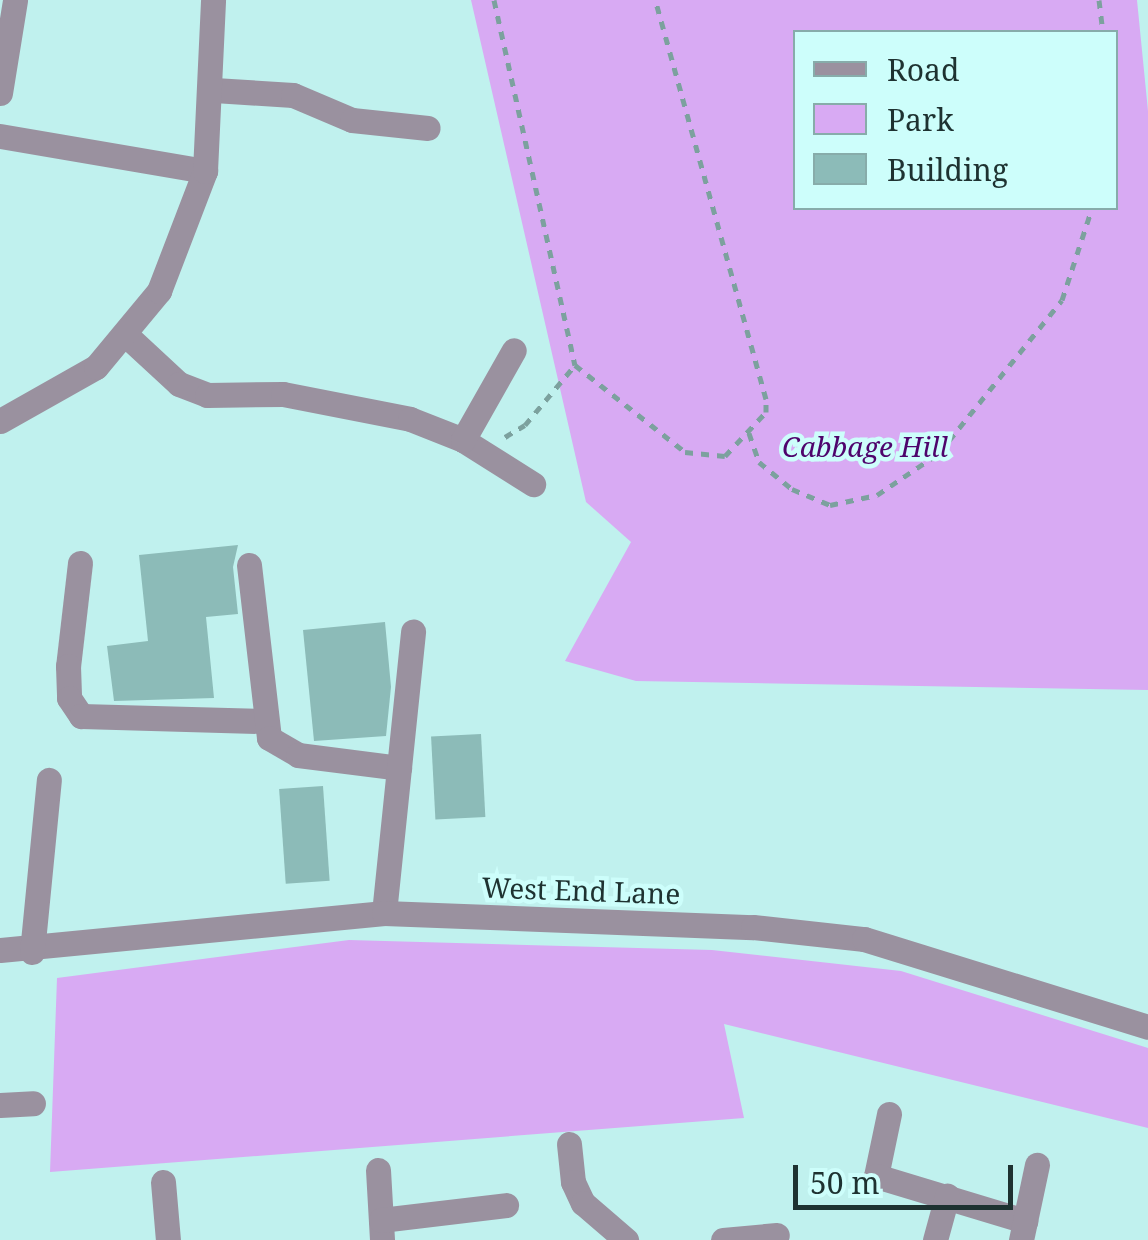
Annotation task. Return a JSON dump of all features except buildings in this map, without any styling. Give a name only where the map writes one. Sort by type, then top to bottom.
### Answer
[{"type":"street","points":[[0,93],[15,0]]},
{"type":"street","points":[[0,421],[96,367],[126,336],[159,291],[205,171],[214,90],[213,0]]},
{"type":"street","points":[[214,90],[292,94],[352,120],[428,128]]},
{"type":"street","points":[[0,136],[205,171]]},
{"type":"street","points":[[126,336],[179,384],[208,395],[283,394],[410,419],[474,446],[534,484]]},
{"type":"street","points":[[474,446],[514,350]]},
{"type":"street","points":[[80,563],[68,666],[69,698],[81,716],[262,721]]},
{"type":"street","points":[[249,565],[262,721],[269,738],[288,752],[398,768]]},
{"type":"street","points":[[384,913],[413,631]]},
{"type":"street","points":[[32,952],[49,780]]},
{"type":"street","name":"West End Lane","points":[[0,950],[32,952],[223,924],[384,913],[695,924],[864,939],[1148,1027]]},
{"type":"street","points":[[0,1104],[34,1103]]},
{"type":"street","points":[[889,1114],[876,1176],[947,1196],[1023,1230],[1037,1166]]},
{"type":"street","points":[[569,1144],[573,1182],[593,1215],[626,1240]]},
{"type":"street","points":[[378,1170],[381,1230],[506,1205]]},
{"type":"street","points":[[163,1182],[168,1240]]},
{"type":"street","points":[[935,1240],[947,1196]]},
{"type":"street","points":[[723,1240],[778,1236]]},
{"type":"path","points":[[494,0],[575,364],[685,452],[725,456],[766,412],[766,399],[655,0]]},
{"type":"path","points":[[1099,0],[1103,30]]},
{"type":"path","points":[[749,434],[759,462],[792,489],[830,505],[878,494],[939,453],[1062,300],[1091,210]]},
{"type":"path","points":[[474,446],[524,425],[575,364]]},
{"type":"green space","name":"Cabbage Hill","points":[[471,0],[1137,0],[1148,111],[1148,690],[636,681],[565,661],[631,542],[586,502]]},
{"type":"green space","points":[[349,940],[712,950],[901,971],[1148,1048],[1148,1128],[724,1024],[744,1118],[50,1172],[57,978]]}]
